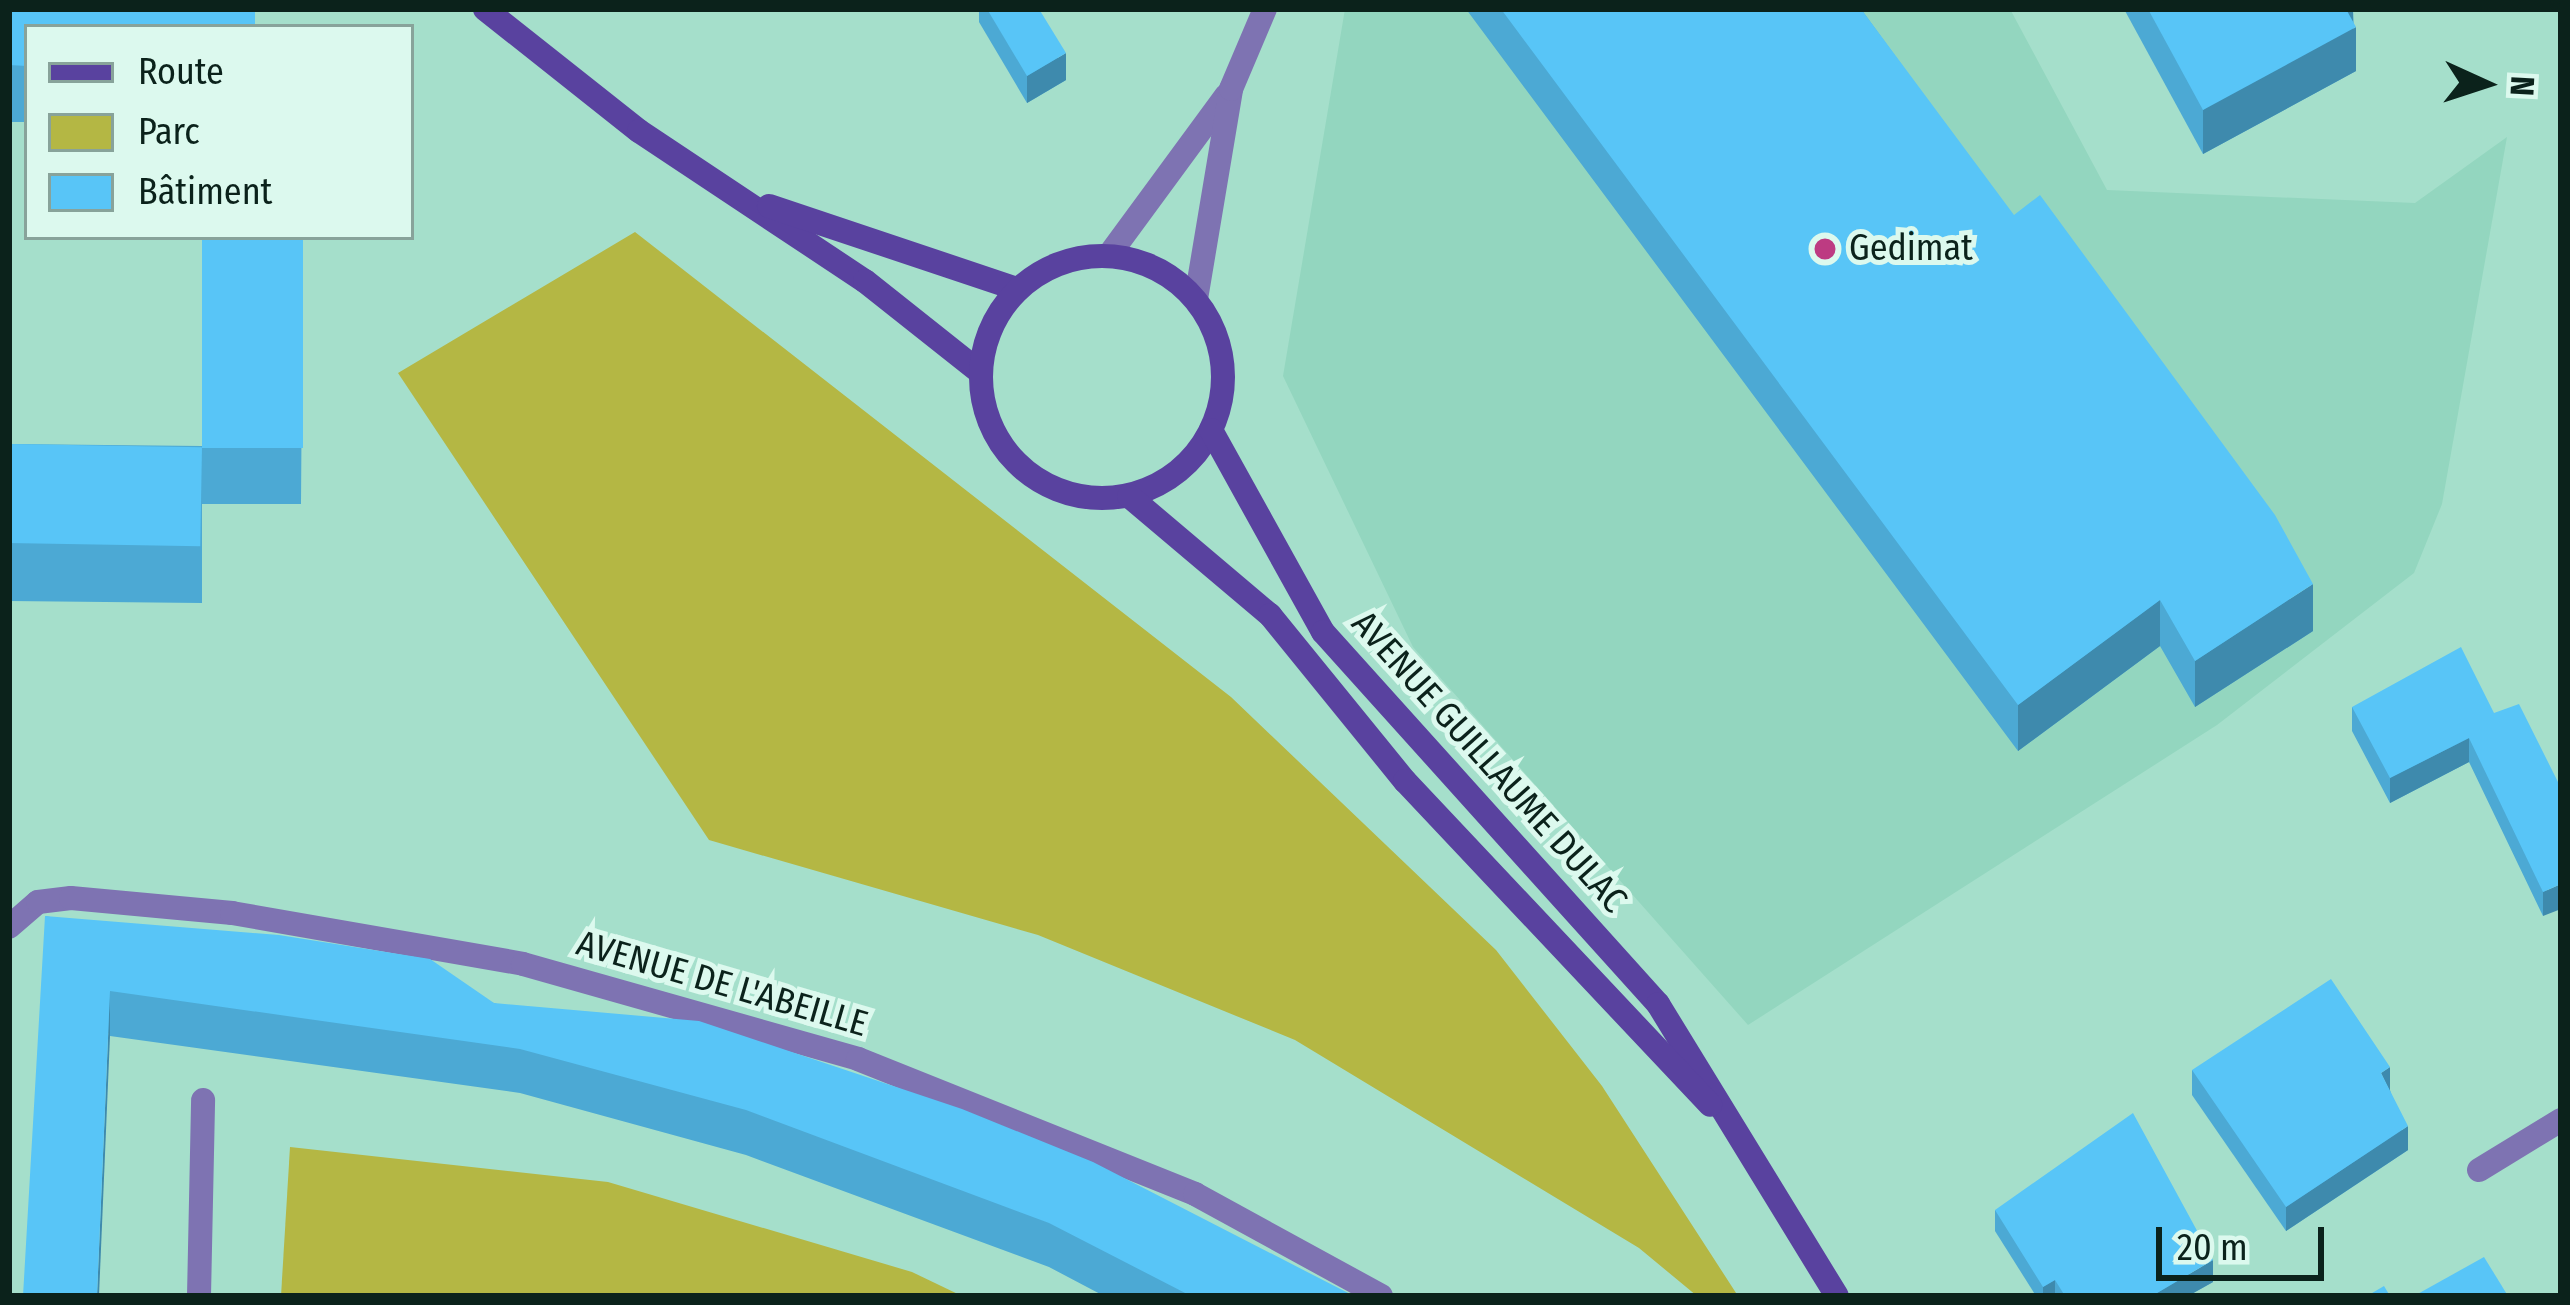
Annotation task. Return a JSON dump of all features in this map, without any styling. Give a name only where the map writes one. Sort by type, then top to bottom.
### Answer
[{"type":"main road","points":[[485,9],[639,131],[865,281],[980,372]]},
{"type":"main road","points":[[733,193],[1017,290]]},
{"type":"main road","points":[[1109,255],[1156,269],[1196,299],[1222,362],[1211,430],[1163,483],[1129,496],[1092,499],[1024,472],[985,409],[980,372],[991,327],[1017,290],[1044,269],[1109,255]]},
{"type":"main road","name":"AVENUE GUILLAUME DULAC","points":[[1211,430],[1323,632],[1658,1004],[1837,1296]]},
{"type":"main road","name":"AVENUE GUILLAUME DULAC","points":[[1129,496],[1270,615],[1405,781],[1733,1129]]},
{"type":"street","points":[[1196,299],[1231,89],[1264,9]]},
{"type":"street","points":[[1109,255],[1231,89]]},
{"type":"street","name":"AVENUE DE L'ABEILLE","points":[[9,927],[38,902],[71,898],[232,913],[523,964],[858,1059],[1195,1194],[1381,1296]]},
{"type":"street","points":[[199,1296],[203,1100]]},
{"type":"street","points":[[2480,1169],[2561,1120]]},
{"type":"shaded area","points":[[1345,9],[2010,9],[2107,190],[2415,203],[2507,137],[2442,504],[2414,573],[2217,725],[1748,1025],[1413,647],[1283,376]]},
{"type":"green space","points":[[635,232],[1231,697],[1496,950],[1602,1086],[1738,1296],[1697,1296],[1639,1248],[1295,1040],[1038,935],[709,840],[398,373]]},
{"type":"green space","points":[[290,1147],[608,1182],[912,1272],[962,1296],[281,1296]]},
{"type":"building","points":[[9,9],[255,9],[255,24],[24,24],[24,66],[9,65]]},
{"type":"building","points":[[987,9],[1039,9],[1066,53],[1027,76]]},
{"type":"building","points":[[1501,9],[1861,9],[2014,215],[2040,195],[2275,515],[2313,584],[2195,661],[2160,600],[2018,705]]},
{"type":"building","points":[[2148,9],[2346,9],[2356,27],[2203,110]]},
{"type":"building","points":[[202,240],[303,240],[303,448],[202,448]]},
{"type":"building","points":[[9,444],[202,447],[200,546],[9,543]]},
{"type":"building","points":[[2461,647],[2494,713],[2519,704],[2561,788],[2561,884],[2543,892],[2469,738],[2390,778],[2352,707]]},
{"type":"building","points":[[45,916],[279,935],[430,959],[494,1003],[699,1021],[962,1109],[1093,1162],[1354,1296],[1191,1296],[1049,1223],[746,1110],[520,1049],[110,991],[97,1296],[23,1296]]},
{"type":"building","points":[[2331,979],[2390,1067],[2381,1073],[2408,1126],[2286,1207],[2192,1070]]},
{"type":"building","points":[[2133,1113],[2213,1260],[2152,1296],[2065,1296],[2055,1280],[2043,1287],[1995,1210]]},
{"type":"building","points":[[2484,1257],[2508,1296],[2414,1296]]},
{"type":"building","points":[[2384,1286],[2390,1296],[2367,1296]]},
{"type":"place","name":"Gedimat","points":[[1825,249]]}]
